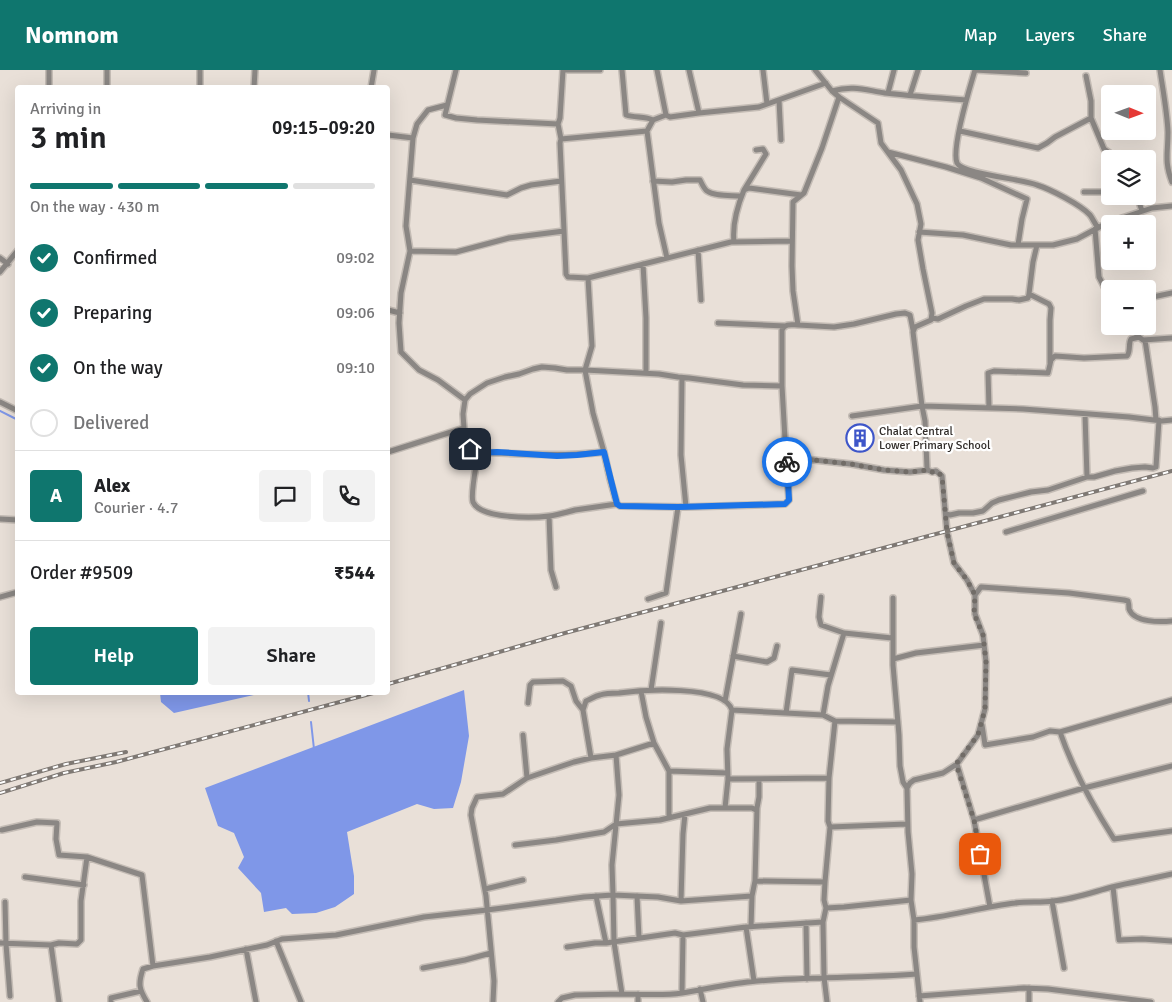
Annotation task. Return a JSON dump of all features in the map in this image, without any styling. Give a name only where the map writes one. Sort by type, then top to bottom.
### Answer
[{"type":"street","points":[[48,70],[49,85]]},
{"type":"street","points":[[107,70],[107,85]]},
{"type":"street","points":[[200,70],[200,85]]},
{"type":"street","points":[[254,85],[255,70]]},
{"type":"street","points":[[372,85],[374,70]]},
{"type":"street","points":[[456,70],[445,115],[456,118],[558,124]]},
{"type":"street","points":[[600,70],[563,70],[558,124],[561,139],[561,181],[566,274],[568,277],[588,278],[734,242],[792,241]]},
{"type":"street","points":[[622,70],[626,115],[647,117],[653,120]]},
{"type":"street","points":[[657,70],[666,115]]},
{"type":"street","points":[[689,70],[699,113]]},
{"type":"street","points":[[763,70],[767,104]]},
{"type":"street","points":[[815,70],[839,98],[878,123],[881,143],[910,186],[917,204],[921,224],[918,240],[932,318]]},
{"type":"street","points":[[888,93],[894,70]]},
{"type":"street","points":[[910,95],[918,70]]},
{"type":"street","points":[[1026,73],[975,70],[956,145],[956,161],[958,166],[964,169],[1038,185],[1080,207],[1089,214],[1097,229],[1099,277],[1101,281]]},
{"type":"street","points":[[1160,70],[1168,133],[1169,152],[1167,167],[1172,182]]},
{"type":"street","points":[[1086,76],[1091,101],[1091,118],[1105,150]]},
{"type":"street","points":[[666,258],[659,223],[647,131],[653,120],[666,115],[670,117],[759,107],[826,83]]},
{"type":"street","points":[[832,91],[844,88],[858,88],[888,93],[966,100]]},
{"type":"street","points":[[798,325],[793,291],[793,202],[804,193],[839,98]]},
{"type":"street","points":[[779,100],[781,140]]},
{"type":"street","points":[[447,105],[428,110],[417,124],[413,138],[406,226],[410,251],[401,293],[401,352],[419,370],[438,380],[464,400]]},
{"type":"street","points":[[960,131],[1038,148],[1091,118]]},
{"type":"street","points":[[561,139],[647,131]]},
{"type":"street","points":[[390,135],[413,138]]},
{"type":"street","points":[[734,242],[735,219],[743,193],[766,154],[763,149],[756,150]]},
{"type":"street","points":[[888,152],[938,164],[980,178],[1027,199],[1018,245]]},
{"type":"street","points":[[410,180],[507,195],[531,185],[561,181]]},
{"type":"street","points":[[654,181],[700,180],[705,190],[715,194],[743,193],[748,188],[801,195]]},
{"type":"street","points":[[1084,192],[1101,192]]},
{"type":"street","points":[[1140,205],[1142,211]]},
{"type":"street","points":[[919,232],[964,236],[1010,245],[1053,245],[1077,238],[1142,211],[1172,206]]},
{"type":"street","points":[[410,251],[456,252],[509,238],[564,231]]},
{"type":"street","points":[[913,330],[932,318],[938,319],[958,309],[984,300],[1026,300],[1029,294],[1037,245]]},
{"type":"street","points":[[698,250],[701,300]]},
{"type":"street","points":[[0,272],[15,254]]},
{"type":"street","points":[[0,258],[8,264]]},
{"type":"street","points":[[643,264],[646,318],[646,373]]},
{"type":"street","points":[[588,278],[592,346],[585,370],[592,413],[617,504]]},
{"type":"street","points":[[1029,294],[1049,304],[1051,308],[1050,365]]},
{"type":"street","points":[[1156,297],[1172,294]]},
{"type":"street","points":[[390,310],[400,312]]},
{"type":"street","points":[[718,323],[834,327],[896,314],[905,313],[910,315],[925,421],[928,470]]},
{"type":"street","points":[[478,453],[472,500],[479,510],[490,514],[520,517],[549,516],[617,504],[620,506],[686,507],[785,504],[789,500],[782,386],[782,330],[786,326]]},
{"type":"street","points":[[989,408],[988,373],[994,370],[1048,373],[1051,360],[1056,356],[1084,358],[1127,356],[1131,339],[1139,337],[1145,340],[1172,338]]},
{"type":"street","points":[[946,514],[983,511],[999,500],[1048,490],[1087,477],[1132,468],[1156,467],[1157,420],[1145,340]]},
{"type":"street","points":[[604,452],[557,456],[497,452],[478,453],[470,449],[468,445],[464,428],[464,400],[487,383],[533,369],[549,367],[567,370],[659,374],[743,385],[782,386]]},
{"type":"street","points":[[682,378],[681,455],[686,507]]},
{"type":"street","points":[[0,402],[15,410]]},
{"type":"street","points":[[852,416],[922,406],[1023,409],[1172,420]]},
{"type":"street","points":[[1085,414],[1087,477]]},
{"type":"street","points":[[390,451],[464,428]]},
{"type":"street","points":[[786,457],[851,464],[884,470],[936,471],[942,476],[947,532],[954,563],[967,580],[975,595],[974,614],[983,635],[986,662],[985,709],[978,735],[956,764],[944,773],[914,780],[907,788],[907,824],[912,874],[911,900],[920,1002]]},
{"type":"street","points":[[1006,532],[1143,491]]},
{"type":"street","points":[[648,599],[666,593],[678,507]]},
{"type":"street","points":[[549,516],[551,570],[556,587]]},
{"type":"street","points":[[0,519],[15,520]]},
{"type":"street","points":[[975,595],[981,587],[1069,593],[1124,600],[1128,601],[1130,611],[1143,620],[1157,622],[1172,621]]},
{"type":"street","points":[[0,597],[15,593]]},
{"type":"street","points":[[821,597],[819,617],[821,625],[844,633],[892,638]]},
{"type":"street","points":[[893,598],[892,638],[900,766],[903,782],[907,788]]},
{"type":"street","points":[[726,701],[741,614]]},
{"type":"street","points":[[651,690],[661,622]]},
{"type":"street","points":[[823,715],[828,686],[844,633]]},
{"type":"street","points":[[893,659],[916,653],[984,645]]},
{"type":"street","points":[[733,656],[767,662],[774,658],[776,646]]},
{"type":"street","points":[[786,713],[792,670],[831,675]]},
{"type":"street","points":[[528,703],[530,685],[533,682],[563,681],[571,686],[576,701],[583,710]]},
{"type":"street","points":[[591,758],[583,710],[586,701],[601,694],[663,689],[708,694],[726,701],[732,710],[727,749],[728,776],[725,808]]},
{"type":"street","points":[[641,691],[654,743],[669,771],[669,818]]},
{"type":"street","points":[[982,720],[985,745],[1034,737],[1050,731],[1060,732],[1172,700]]},
{"type":"street","points":[[732,710],[823,715],[835,721],[898,722]]},
{"type":"street","points":[[827,1002],[824,977],[823,922],[826,908],[824,900],[830,827],[828,821],[828,778],[835,721]]},
{"type":"street","points":[[1060,732],[1065,748],[1092,804],[1114,839],[1172,831]]},
{"type":"street","points":[[523,735],[527,778]]},
{"type":"street","points":[[493,1002],[494,981],[485,889],[471,815],[477,797],[503,794],[527,778],[574,762],[616,755],[654,743]]},
{"type":"street","points":[[616,755],[619,795],[612,865],[614,942],[622,994]]},
{"type":"street","points":[[956,764],[974,820],[990,907]]},
{"type":"street","points":[[974,820],[1084,788],[1172,766]]},
{"type":"street","points":[[669,771],[759,779],[828,778]]},
{"type":"street","points":[[754,982],[749,927],[752,896],[756,881],[759,779]]},
{"type":"street","points":[[515,845],[604,832],[616,824],[660,820],[710,808],[752,808],[756,810],[757,808]]},
{"type":"street","points":[[682,901],[685,814]]},
{"type":"street","points":[[2,830],[37,822],[57,822],[56,839],[59,855],[87,857],[142,875],[154,966]]},
{"type":"street","points":[[830,827],[907,824]]},
{"type":"street","points":[[3,943],[51,946],[77,944],[81,940],[81,901],[87,857]]},
{"type":"street","points":[[914,920],[937,918],[1017,903],[1052,901],[1087,895],[1113,886],[1142,882],[1172,874]]},
{"type":"street","points":[[25,877],[84,885]]},
{"type":"street","points":[[485,889],[523,880]]},
{"type":"street","points":[[756,881],[825,882]]},
{"type":"street","points":[[1113,886],[1119,940],[1172,941]]},
{"type":"street","points":[[147,1002],[141,992],[139,981],[143,969],[210,958],[267,945],[282,939],[336,935],[424,918],[596,896],[658,897],[682,901],[752,896]]},
{"type":"street","points":[[596,896],[606,943]]},
{"type":"street","points":[[637,896],[639,938]]},
{"type":"street","points":[[826,908],[844,908],[911,900]]},
{"type":"street","points":[[1052,901],[1064,968]]},
{"type":"street","points":[[5,902],[3,943],[10,996]]},
{"type":"street","points":[[568,947],[675,933],[683,936],[749,927],[823,922]]},
{"type":"street","points":[[806,923],[807,979]]},
{"type":"street","points":[[682,993],[683,936]]},
{"type":"street","points":[[276,941],[301,1002]]},
{"type":"street","points":[[51,946],[59,1002]]},
{"type":"street","points":[[246,950],[256,1002]]},
{"type":"street","points":[[423,968],[491,953]]},
{"type":"street","points":[[558,1002],[562,998],[575,995],[682,993],[754,982],[824,977],[879,977],[917,974]]},
{"type":"street","points":[[920,996],[1029,988],[1151,1002]]},
{"type":"street","points":[[1029,988],[1029,1002]]},
{"type":"street","points":[[700,989],[703,1002]]},
{"type":"street","points":[[111,1002],[111,998],[141,992]]},
{"type":"street","points":[[638,994],[638,1002]]},
{"type":"street","points":[[588,995],[588,1002]]},
{"type":"water","points":[[464,690],[469,736],[461,782],[453,808],[434,809],[417,804],[347,832],[354,876],[354,894],[335,907],[316,913],[292,914],[286,908],[264,912],[261,893],[238,868],[244,857],[234,833],[218,826],[205,788]]},
{"type":"water","points":[[160,695],[254,695],[174,713],[161,702]]},
{"type":"waterway","points":[[0,411],[15,418]]},
{"type":"waterway","points":[[308,695],[309,701]]},
{"type":"waterway","points":[[311,722],[314,749]]},
{"type":"railway","points":[[390,683],[565,633],[1172,471]]},
{"type":"railway","points":[[0,793],[64,773],[116,762],[366,695]]},
{"type":"railway","points":[[0,783],[66,764],[126,752]]},
{"type":"way so far","points":[[787,462],[786,457],[851,464],[884,470],[910,472],[928,470],[936,471],[942,476],[947,532],[954,563],[967,580],[975,595],[974,614],[983,635],[986,662],[985,709],[978,735],[956,764],[974,820],[980,854]]},
{"type":"place","name":"Chalat Central Lower Primary School","points":[[860,438]]},
{"type":"route","points":[[470,449],[478,453],[497,452],[557,456],[604,452],[617,504],[620,506],[678,507],[785,504],[789,500],[787,462]]}]
